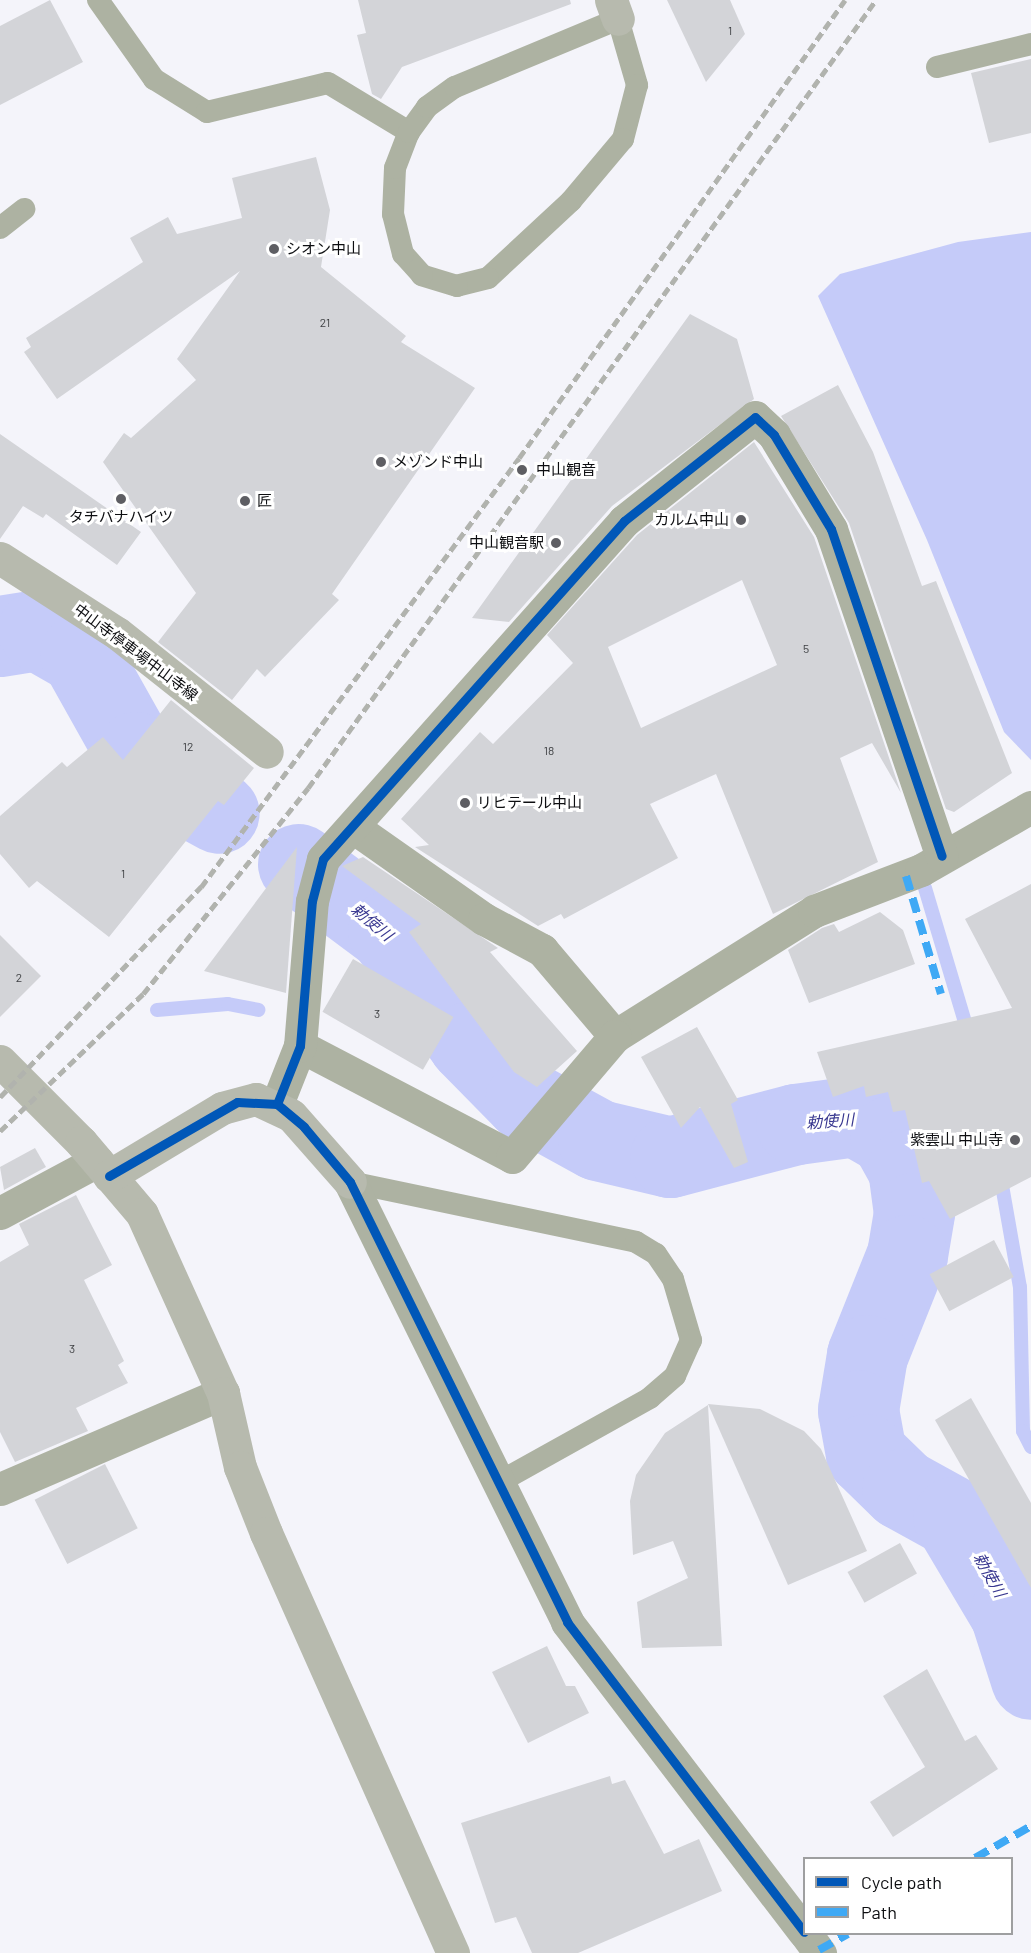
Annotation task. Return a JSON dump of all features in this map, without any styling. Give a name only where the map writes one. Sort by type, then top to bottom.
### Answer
[{"type":"street","points":[[277,1104],[300,1046],[312,900],[324,859],[624,521],[755,417],[774,435],[831,529],[942,856]]},
{"type":"street","name":"中山寺停車場中山寺線","points":[[0,558],[117,633],[267,752]]},
{"type":"street","points":[[300,1046],[512,1157],[615,1036],[813,911],[921,870],[1031,807]]},
{"type":"street","points":[[353,827],[484,919],[542,950],[615,1036]]},
{"type":"street","points":[[0,1061],[103,1168],[142,1214],[223,1393],[240,1467],[266,1533],[453,1953]]},
{"type":"street","points":[[0,1213],[103,1168],[222,1108],[256,1099],[277,1104],[350,1182],[501,1481],[567,1622],[803,1930]]},
{"type":"street","points":[[0,1489],[223,1393]]},
{"type":"street","points":[[806,1935],[820,1953]]},
{"type":"lane","points":[[98,0],[154,79],[207,112],[328,83],[409,132]]},
{"type":"lane","points":[[614,9],[637,85],[623,139],[571,201],[488,278],[457,286],[437,284],[402,254],[393,214],[394,180],[409,132],[438,95],[614,9]]},
{"type":"lane","points":[[936,67],[1031,44]]},
{"type":"lane","points":[[0,228],[24,209]]},
{"type":"lane","points":[[350,1182],[636,1242],[656,1254],[673,1279],[691,1340],[675,1376],[650,1398],[501,1481]]},
{"type":"water","points":[[1031,232],[1031,760],[1004,732],[927,540],[818,296],[840,274],[958,242]]},
{"type":"building","points":[[50,0],[83,62],[0,105],[0,26]]},
{"type":"building","points":[[358,0],[570,0],[571,4],[402,67],[381,99],[372,94],[357,35],[366,33]]},
{"type":"building","points":[[667,0],[730,0],[745,34],[706,82]]},
{"type":"building","points":[[1031,59],[1031,133],[989,143],[971,73]]},
{"type":"building","points":[[316,157],[330,210],[321,267],[406,336],[401,342],[475,388],[332,594],[339,600],[265,677],[257,669],[232,700],[158,642],[196,593],[103,462],[124,433],[131,438],[196,380],[177,359],[240,271],[57,399],[24,352],[31,347],[26,338],[143,262],[130,238],[168,217],[177,234],[242,218],[232,178]]},
{"type":"building","name":"中山観音駅","points":[[690,314],[737,339],[754,399],[612,506],[509,622],[472,618]]},
{"type":"building","points":[[838,385],[873,452],[922,586],[936,581],[1012,773],[954,812],[946,809],[849,523],[781,416]]},
{"type":"building","points":[[0,434],[141,532],[117,565],[46,514],[43,518],[23,506],[0,539]]},
{"type":"building","points":[[754,442],[814,537],[901,793],[872,743],[840,758],[878,862],[773,914],[716,774],[650,804],[678,858],[564,919],[561,914],[538,926],[415,847],[429,845],[401,819],[480,732],[493,744],[573,663],[547,635],[637,535]],"holes":[[[742,580],[777,665],[641,728],[608,647]]]},
{"type":"building","points":[[171,700],[254,768],[224,805],[218,801],[109,937],[37,881],[29,888],[0,854],[0,816],[62,762],[67,767],[103,737],[123,760]]},
{"type":"building","points":[[297,847],[286,993],[204,971]]},
{"type":"building","points":[[363,857],[498,948],[490,952],[577,1051],[537,1087],[514,1072],[409,932],[421,924],[342,866]]},
{"type":"building","points":[[1031,884],[1031,1177],[950,1219],[929,1181],[922,1183],[905,1110],[893,1112],[888,1092],[866,1097],[864,1086],[833,1097],[817,1052],[1012,1008],[965,919]]},
{"type":"building","points":[[880,912],[903,930],[915,964],[809,1003],[788,950],[822,928],[834,924],[839,932]]},
{"type":"building","points":[[0,935],[41,976],[0,1017]]},
{"type":"building","points":[[353,959],[453,1017],[423,1070],[323,1012]]},
{"type":"building","points":[[697,1027],[738,1100],[731,1104],[748,1162],[734,1168],[700,1107],[681,1128],[641,1057]]},
{"type":"building","points":[[35,1148],[46,1167],[4,1190],[0,1167]]},
{"type":"building","points":[[76,1195],[112,1265],[84,1280],[124,1361],[118,1365],[128,1383],[76,1408],[88,1431],[15,1462],[0,1432],[0,1262],[29,1245],[19,1224]]},
{"type":"building","points":[[994,1240],[1014,1277],[949,1311],[930,1274]]},
{"type":"building","points":[[971,1398],[1031,1503],[1031,1588],[935,1420]]},
{"type":"building","points":[[708,1404],[760,1409],[804,1431],[821,1449],[867,1551],[788,1585]]},
{"type":"building","points":[[708,1405],[722,1646],[642,1648],[637,1602],[688,1578],[673,1541],[633,1555],[630,1501],[636,1475],[665,1433]]},
{"type":"building","points":[[105,1464],[138,1528],[67,1564],[35,1500]]},
{"type":"building","points":[[900,1543],[917,1574],[864,1603],[848,1572]]},
{"type":"building","points":[[547,1646],[566,1686],[575,1686],[589,1713],[528,1743],[492,1672]]},
{"type":"building","points":[[927,1669],[965,1741],[976,1735],[998,1769],[893,1837],[870,1802],[925,1767],[883,1696]]},
{"type":"building","points":[[610,1776],[612,1784],[625,1780],[664,1854],[699,1839],[722,1891],[578,1953],[532,1953],[516,1917],[495,1923],[461,1823]]},
{"type":"waterway","name":"勅使川","points":[[0,636],[38,630],[80,654],[135,752],[166,784],[219,813]]},
{"type":"waterway","name":"勅使川","points":[[298,864],[388,931],[468,1042],[525,1100],[598,1140],[670,1157],[796,1124],[856,1116],[890,1136],[908,1168],[914,1213],[907,1255],[867,1355],[858,1410],[866,1454],[902,1489],[953,1517],[1010,1613],[1031,1679]]},
{"type":"waterway","points":[[925,888],[969,1036]]},
{"type":"waterway","points":[[157,1010],[228,1004],[258,1010]]},
{"type":"waterway","points":[[1000,1174],[1020,1287],[1023,1431],[1031,1447]]},
{"type":"railway","points":[[0,1097],[201,887],[519,458],[845,0]]},
{"type":"railway","points":[[0,1131],[143,994],[308,788],[876,0]]},
{"type":"marked path","points":[[906,876],[941,994]]},
{"type":"marked path","points":[[977,1857],[1031,1826]]},
{"type":"marked path","points":[[819,1950],[846,1935]]},
{"type":"cycle path","points":[[277,1104],[300,1046],[312,901],[323,859],[624,521],[755,417],[774,435],[831,529],[942,856]]},
{"type":"cycle path","points":[[109,1176],[237,1102],[277,1104],[304,1127],[350,1182],[567,1622],[803,1931]]},
{"type":"place","name":"シオン中山","points":[[274,249]]},
{"type":"place","name":"メゾンド中山","points":[[381,462]]},
{"type":"place","name":"中山観音","points":[[522,470]]},
{"type":"place","name":"タチバナハイツ","points":[[121,499]]},
{"type":"place","name":"匠","points":[[245,501]]},
{"type":"place","name":"カルム中山","points":[[741,520]]},
{"type":"place","name":"中山観音駅","points":[[556,543]]},
{"type":"place","name":"リヒテール中山","points":[[465,803]]},
{"type":"place","name":"紫雲山 中山寺","points":[[1015,1140]]}]
